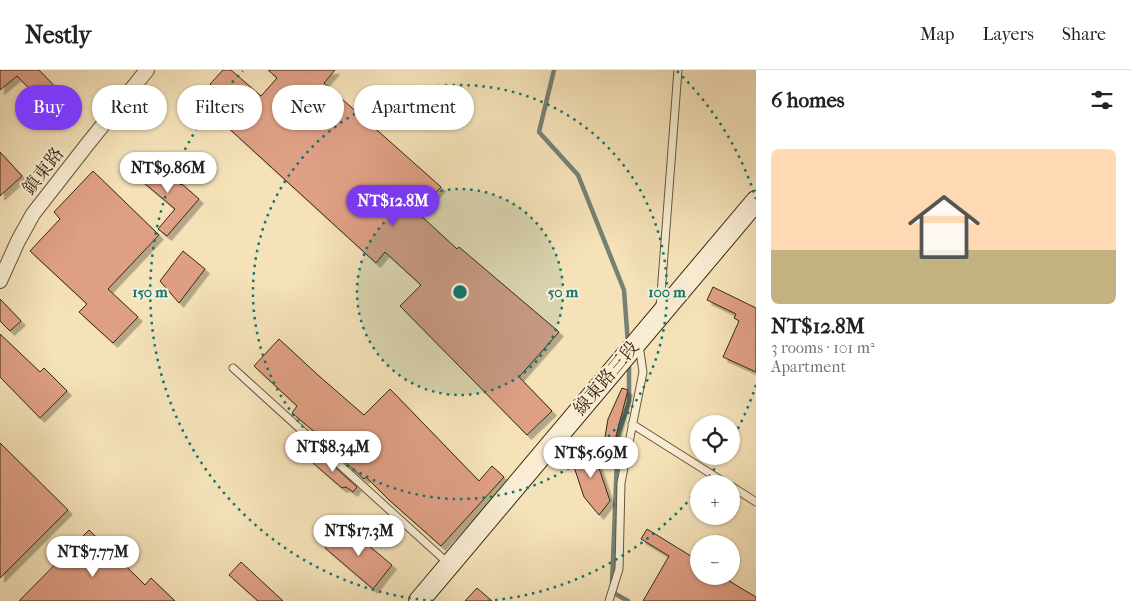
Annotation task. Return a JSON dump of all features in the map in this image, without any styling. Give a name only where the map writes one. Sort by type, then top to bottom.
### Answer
[{"type":"main road","name":"線東路三段","points":[[419,601],[756,201]]},
{"type":"street","name":"鎮東路","points":[[0,280],[18,241],[34,214],[147,70]]},
{"type":"lane","points":[[660,315],[678,70]]},
{"type":"lane","points":[[608,601],[619,569],[621,483],[643,372],[632,347]]},
{"type":"lane","points":[[233,368],[450,564]]},
{"type":"lane","points":[[632,424],[713,475]]},
{"type":"lane","points":[[740,492],[756,502]]},
{"type":"building","points":[[0,70],[39,70],[53,85],[26,85],[17,76],[0,90]]},
{"type":"building","points":[[223,70],[231,70],[248,85],[211,85],[210,84]]},
{"type":"building","points":[[268,70],[335,70],[324,83],[326,85],[272,85],[272,130],[344,130],[344,101],[354,110],[354,130],[377,130],[441,187],[418,213],[457,249],[459,247],[559,332],[519,377],[552,411],[527,435],[400,306],[421,285],[385,252],[376,263],[231,130],[262,130],[262,95],[277,78]]},
{"type":"building","points":[[0,152],[22,176],[0,196]]},
{"type":"building","points":[[151,159],[199,199],[167,236],[158,229],[175,209],[137,177]]},
{"type":"building","points":[[93,171],[159,235],[108,289],[138,317],[113,343],[79,312],[87,304],[30,251],[60,219],[54,212]]},
{"type":"building","points":[[183,251],[205,269],[179,303],[160,281]]},
{"type":"building","points":[[713,287],[756,308],[756,372],[723,357],[739,321],[734,318],[736,314],[707,300]]},
{"type":"building","points":[[0,299],[21,321],[10,331],[0,321]]},
{"type":"building","points":[[0,334],[40,372],[44,368],[67,391],[40,418],[0,377]]},
{"type":"building","points":[[279,339],[364,415],[390,389],[479,481],[492,466],[504,477],[441,546],[366,477],[364,479],[323,442],[324,440],[292,413],[297,406],[254,366]]},
{"type":"building","points":[[622,388],[628,390],[609,463],[601,461],[608,419]]},
{"type":"building","points":[[590,441],[610,501],[599,515],[584,497],[572,461]]},
{"type":"building","points":[[0,443],[68,510],[0,578]]},
{"type":"building","points":[[318,452],[357,487],[353,492],[346,487],[342,488],[313,463]]},
{"type":"building","points":[[344,525],[392,565],[373,589],[325,548]]},
{"type":"building","points":[[647,529],[690,555],[690,585],[736,585],[756,597],[756,601],[643,601],[669,556],[641,539]]},
{"type":"building","points":[[89,530],[145,585],[151,578],[175,601],[19,601]]},
{"type":"building","points":[[241,562],[283,601],[258,601],[229,575]]},
{"type":"building","points":[[477,588],[492,601],[465,601]]},
{"type":"waterway","points":[[554,70],[539,132],[578,175],[624,290],[628,344]]},
{"type":"waterway","points":[[612,584],[618,435],[629,402],[629,361]]},
{"type":"waterway","points":[[612,592],[628,601]]}]
